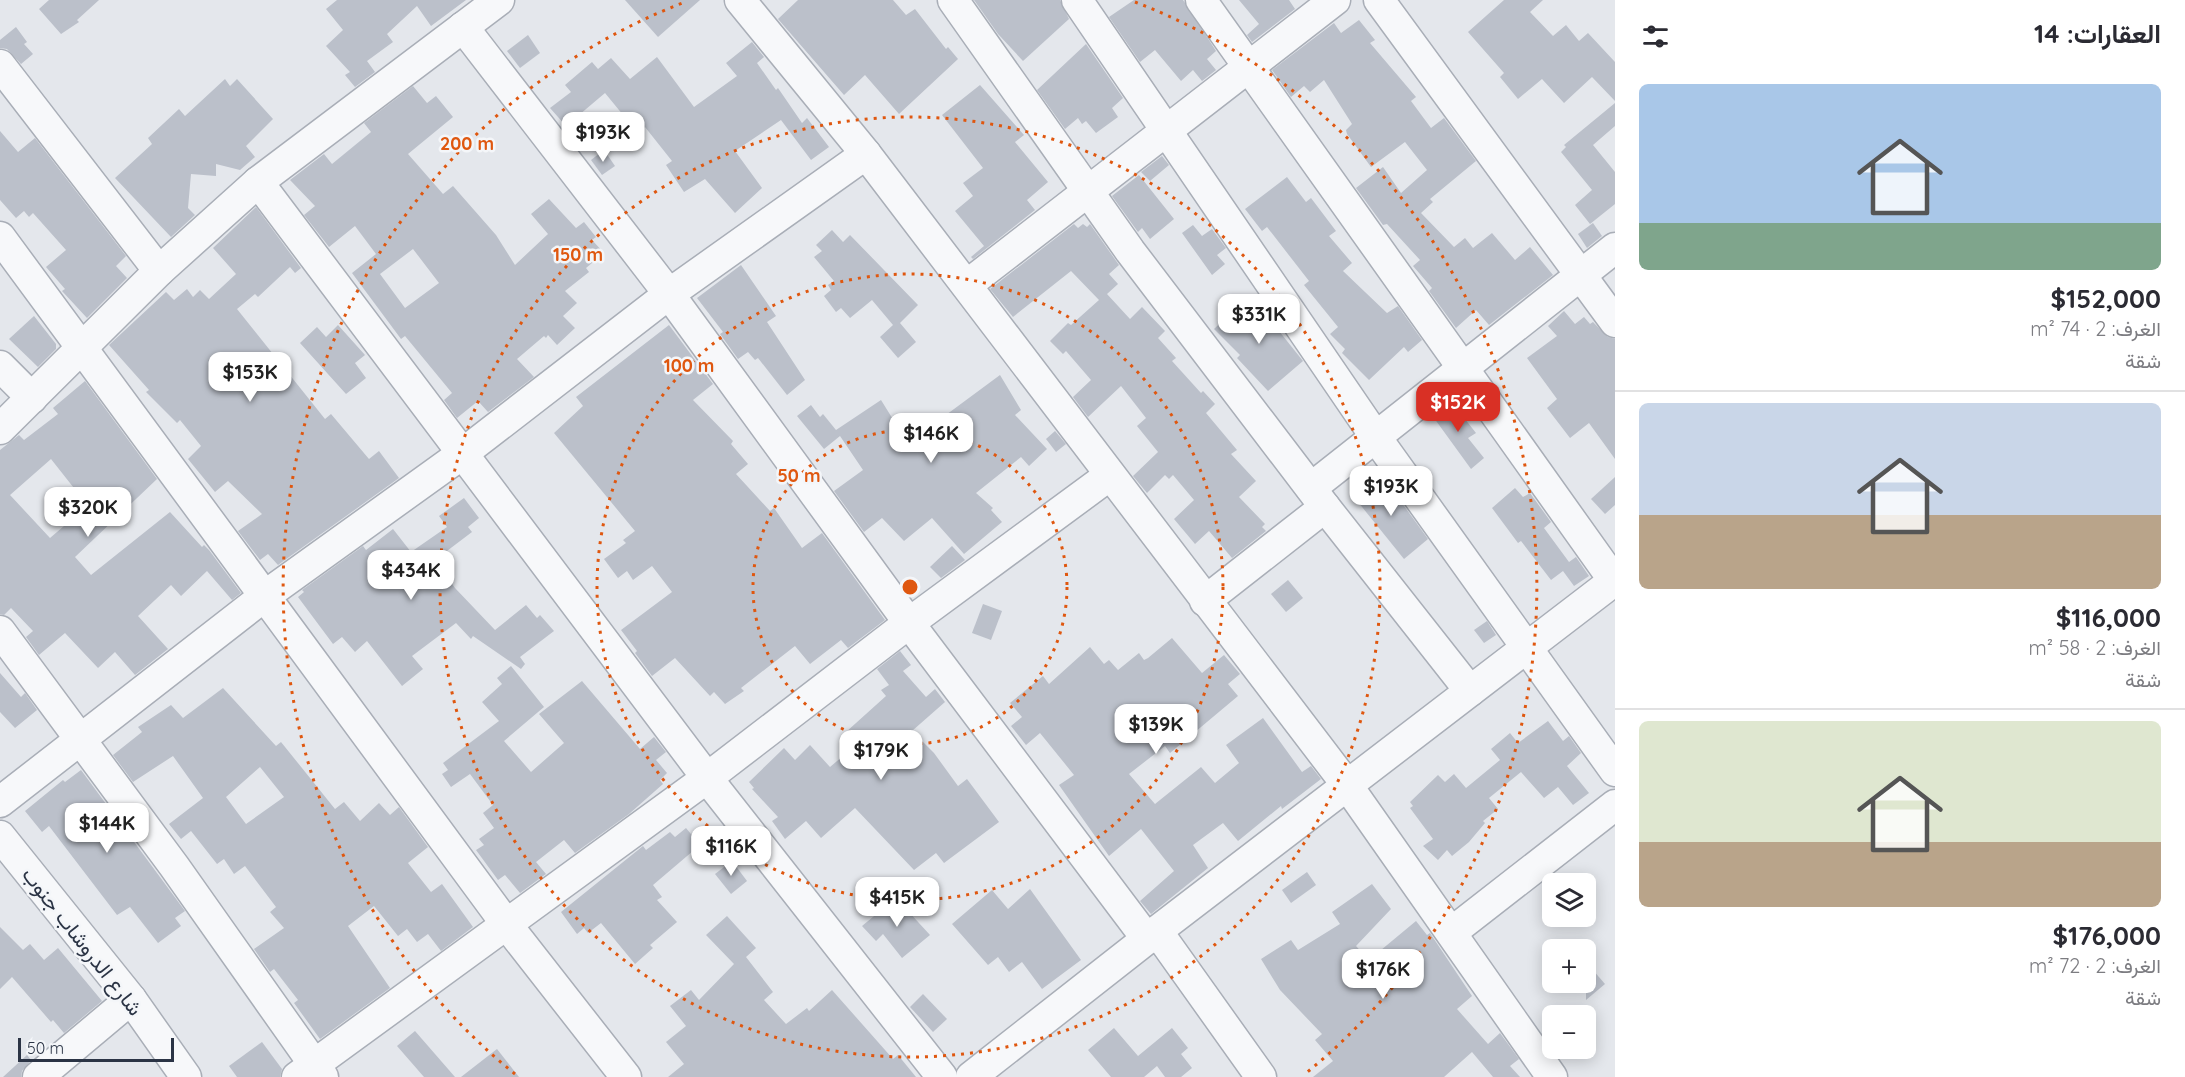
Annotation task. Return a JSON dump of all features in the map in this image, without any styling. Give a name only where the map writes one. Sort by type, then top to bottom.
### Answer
[{"type":"street","points":[[0,429],[159,271],[258,182],[298,149],[499,0]]},
{"type":"street","points":[[740,0],[866,154],[1347,785],[1552,1077]]},
{"type":"street","points":[[953,0],[1089,193],[1318,497],[1470,691]]},
{"type":"street","points":[[1077,0],[1375,436],[1615,771]]},
{"type":"street","points":[[971,1077],[1152,935],[1615,581],[1201,0]]},
{"type":"street","points":[[967,285],[1089,193],[1335,0]]},
{"type":"street","points":[[1379,0],[1615,322]]},
{"type":"street","points":[[463,27],[669,294],[909,623],[1261,1077]]},
{"type":"street","points":[[0,66],[159,271]]},
{"type":"street","points":[[0,802],[266,595],[462,454],[669,294],[866,154]]},
{"type":"street","points":[[258,182],[707,778],[942,1077]]},
{"type":"street","points":[[0,237],[507,925],[626,1077]]},
{"type":"street","points":[[1205,601],[1318,497],[1375,436],[1580,273],[1615,248]]},
{"type":"street","points":[[0,366],[32,398]]},
{"type":"street","points":[[0,631],[188,886],[311,1073],[707,778],[909,623],[1110,475]]},
{"type":"street","points":[[1452,932],[1615,805]]},
{"type":"street","name":"شارع الدروشاب جنوب","points":[[0,836],[131,999],[186,1077]]},
{"type":"street","points":[[39,1077],[131,999]]},
{"type":"building","points":[[49,0],[99,0],[77,20],[79,22],[61,34],[39,9]]},
{"type":"building","points":[[337,0],[466,0],[431,26],[417,6],[387,34],[393,42],[367,61],[375,72],[355,87],[345,75],[350,72],[326,46],[343,30],[326,9]]},
{"type":"building","points":[[625,0],[700,0],[658,37]]},
{"type":"building","points":[[798,0],[893,0],[906,15],[915,9],[946,49],[948,47],[958,59],[899,114],[865,75],[844,95],[778,19]]},
{"type":"building","points":[[974,0],[1060,0],[1069,19],[1023,61],[998,34]]},
{"type":"building","points":[[1134,0],[1183,0],[1216,51],[1207,59],[1216,70],[1202,81],[1193,70],[1181,81],[1155,50],[1140,62],[1109,17]]},
{"type":"building","points":[[1239,0],[1289,0],[1295,9],[1252,42],[1247,35],[1259,24]]},
{"type":"building","points":[[1504,0],[1543,0],[1530,12],[1553,36],[1566,25],[1579,41],[1588,33],[1615,62],[1615,101],[1592,77],[1564,103],[1542,79],[1518,99],[1500,77],[1504,73],[1468,32]]},
{"type":"building","points":[[1359,20],[1375,40],[1370,43],[1416,97],[1411,101],[1431,128],[1444,118],[1476,161],[1430,199],[1433,202],[1421,213],[1454,247],[1465,238],[1473,248],[1492,233],[1515,260],[1530,247],[1553,275],[1489,325],[1476,310],[1456,328],[1429,291],[1432,288],[1413,266],[1420,260],[1387,224],[1383,225],[1356,188],[1383,167],[1401,193],[1427,170],[1405,142],[1371,167],[1347,134],[1346,130],[1352,124],[1324,80],[1310,92],[1304,86],[1291,97],[1272,70],[1334,23],[1341,33]]},
{"type":"building","points":[[16,27],[27,42],[24,44],[33,54],[21,64],[7,49],[0,48],[0,40]]},
{"type":"building","points":[[528,35],[540,53],[520,68],[507,51]]},
{"type":"building","points":[[752,42],[764,57],[757,63],[776,90],[778,88],[802,123],[807,118],[829,147],[811,160],[781,120],[735,151],[762,188],[735,213],[705,179],[684,192],[666,165],[672,161],[645,127],[641,131],[631,119],[628,121],[605,93],[566,126],[550,108],[571,92],[565,85],[592,62],[598,69],[611,58],[630,79],[657,57],[694,107],[737,76],[726,63]]},
{"type":"building","points":[[1086,44],[1123,98],[1112,108],[1118,117],[1096,133],[1086,121],[1082,124],[1078,118],[1065,129],[1037,90]]},
{"type":"building","points":[[225,79],[230,86],[237,79],[273,119],[246,146],[255,157],[240,170],[216,164],[216,176],[191,174],[188,208],[195,215],[171,237],[115,178],[152,144],[148,138],[179,109],[185,116]]},
{"type":"building","points":[[980,85],[1024,135],[1015,142],[1048,182],[1027,200],[1035,210],[973,259],[971,257],[984,246],[955,211],[973,196],[963,183],[983,168],[942,115]]},
{"type":"building","points":[[413,86],[427,103],[436,96],[453,117],[408,154],[443,194],[453,186],[496,235],[515,265],[548,234],[531,214],[549,199],[576,228],[584,222],[596,237],[592,240],[604,253],[586,268],[589,272],[565,291],[577,303],[563,316],[575,328],[557,345],[548,335],[546,338],[544,336],[517,359],[534,377],[488,412],[478,401],[457,418],[444,400],[452,393],[405,336],[401,339],[352,273],[376,254],[355,226],[329,247],[304,215],[315,206],[290,180],[324,154],[332,164],[371,132],[364,123]],"holes":[[[413,249],[439,283],[405,308],[380,274]]]},
{"type":"building","points":[[1615,103],[1615,126],[1593,145],[1615,172],[1615,204],[1590,224],[1575,205],[1592,190],[1561,152],[1566,147],[1564,145]]},
{"type":"building","points":[[0,131],[18,152],[35,138],[126,256],[116,266],[127,278],[87,318],[62,291],[65,289],[46,267],[66,250],[33,213],[29,217],[24,211],[16,218],[0,200]]},
{"type":"building","points":[[604,150],[615,166],[602,175],[591,160]]},
{"type":"building","points":[[1162,156],[1169,165],[1150,181],[1141,172]]},
{"type":"building","points":[[1139,175],[1174,219],[1150,239],[1142,228],[1138,232],[1112,196]]},
{"type":"building","points":[[1287,177],[1306,202],[1311,198],[1336,231],[1329,236],[1352,263],[1343,271],[1387,313],[1398,306],[1422,340],[1408,352],[1404,347],[1369,380],[1342,353],[1345,349],[1330,334],[1338,327],[1304,285],[1309,281],[1267,227],[1262,231],[1245,209]]},
{"type":"building","points":[[256,207],[301,268],[295,273],[290,267],[258,297],[255,294],[237,309],[325,419],[331,414],[369,459],[379,451],[399,478],[278,565],[268,554],[260,560],[238,531],[262,514],[228,481],[215,492],[188,459],[201,446],[180,420],[177,423],[146,392],[149,390],[109,345],[166,292],[174,300],[187,289],[193,297],[200,290],[209,299],[236,274],[213,248]]},
{"type":"building","points":[[1593,223],[1602,236],[1587,248],[1578,234]]},
{"type":"building","points":[[1074,224],[1078,228],[1083,224],[1087,227],[1090,224],[1119,265],[1109,274],[1118,284],[1107,294],[1130,319],[1142,307],[1165,331],[1158,338],[1176,358],[1172,361],[1201,393],[1203,391],[1215,404],[1206,413],[1237,450],[1231,454],[1256,481],[1239,497],[1265,524],[1262,527],[1266,531],[1232,558],[1209,531],[1195,544],[1174,519],[1194,500],[1173,475],[1169,479],[1165,475],[1147,493],[1133,476],[1158,452],[1137,426],[1146,418],[1121,386],[1088,417],[1073,397],[1091,380],[1066,351],[1063,354],[1050,341],[1068,323],[1071,325],[1099,300],[1071,271],[1013,317],[990,289]]},
{"type":"building","points":[[1193,225],[1202,236],[1212,229],[1226,248],[1217,255],[1225,264],[1212,275],[1182,233]]},
{"type":"building","points":[[832,230],[843,242],[850,235],[918,305],[900,323],[916,342],[898,358],[880,337],[893,325],[872,300],[850,318],[841,308],[836,312],[824,296],[831,290],[828,285],[834,281],[814,257],[822,251],[816,245]]},
{"type":"building","points":[[741,265],[776,316],[767,322],[805,380],[787,395],[758,358],[755,360],[748,352],[738,359],[720,334],[723,332],[697,298]]},
{"type":"building","points":[[1255,301],[1303,361],[1268,391],[1237,358],[1240,355],[1214,329],[1237,307],[1242,312]]},
{"type":"building","points":[[1564,311],[1575,324],[1584,317],[1590,324],[1593,322],[1608,337],[1615,339],[1615,459],[1589,423],[1570,438],[1547,408],[1557,399],[1527,358],[1557,336],[1548,326]]},
{"type":"building","points":[[34,316],[56,344],[56,349],[38,367],[9,339]]},
{"type":"building","points":[[338,325],[365,355],[355,363],[366,378],[346,394],[300,343],[317,327],[326,337]]},
{"type":"building","points":[[669,325],[713,384],[693,400],[733,441],[731,444],[748,464],[736,474],[770,511],[774,508],[802,548],[822,533],[885,620],[848,648],[841,640],[810,664],[795,646],[741,688],[744,691],[725,704],[714,692],[710,696],[675,658],[652,676],[635,653],[637,651],[621,630],[672,592],[652,566],[633,580],[627,571],[618,578],[604,559],[626,543],[623,540],[635,531],[554,433],[583,406],[576,397]]},
{"type":"building","points":[[1000,375],[1021,410],[1015,415],[1047,449],[1029,466],[1021,457],[976,493],[993,508],[991,510],[1002,522],[964,554],[932,518],[904,541],[882,518],[864,532],[834,491],[863,470],[840,436],[824,449],[797,416],[811,405],[820,417],[823,414],[836,430],[881,400],[899,429],[922,413],[931,426]]},
{"type":"building","points":[[85,381],[157,479],[75,557],[91,575],[170,512],[202,547],[204,545],[209,550],[241,593],[232,600],[207,571],[181,596],[171,585],[138,616],[168,649],[135,675],[115,652],[98,668],[65,633],[39,655],[26,637],[33,631],[11,608],[4,615],[0,614],[0,450],[19,435],[24,440],[58,414],[53,408]],"holes":[[[51,459],[81,497],[71,507],[78,514],[50,538],[10,495]]]},
{"type":"building","points":[[1450,400],[1476,433],[1468,438],[1484,458],[1471,469],[1434,418],[1433,413]]},
{"type":"building","points":[[1055,431],[1066,444],[1056,452],[1046,439]]},
{"type":"building","points":[[1381,474],[1428,539],[1404,559],[1354,497]]},
{"type":"building","points":[[1615,477],[1615,505],[1605,514],[1591,499]]},
{"type":"building","points":[[1515,488],[1523,497],[1530,493],[1551,522],[1544,528],[1569,562],[1576,557],[1589,576],[1574,586],[1563,571],[1551,580],[1521,541],[1518,543],[1492,508]]},
{"type":"building","points":[[464,498],[479,518],[468,527],[472,532],[435,560],[455,588],[495,630],[526,605],[537,618],[540,615],[554,631],[520,657],[525,664],[521,669],[473,636],[471,639],[456,623],[412,656],[423,669],[402,686],[367,641],[355,652],[342,637],[333,644],[298,597],[304,592],[302,590],[363,546],[366,550],[393,529],[411,552],[447,527],[439,516]]},
{"type":"building","points":[[952,546],[965,560],[941,578],[930,567]]},
{"type":"building","points":[[1288,580],[1303,598],[1286,612],[1271,594]]},
{"type":"building","points":[[983,604],[1002,611],[991,640],[972,633]]},
{"type":"building","points":[[1487,621],[1496,635],[1484,643],[1474,630]]},
{"type":"building","points":[[1172,638],[1202,673],[1224,655],[1240,674],[1228,684],[1238,696],[1170,753],[1165,746],[1129,774],[1155,804],[1201,767],[1215,783],[1239,763],[1226,745],[1263,718],[1302,772],[1311,766],[1321,779],[1282,809],[1281,806],[1238,841],[1223,823],[1193,845],[1208,868],[1151,914],[1140,901],[1174,871],[1141,829],[1109,856],[1059,785],[1074,775],[1040,733],[1026,745],[1011,726],[1022,717],[1010,703],[1043,676],[1049,684],[1090,647],[1104,664],[1109,660],[1118,670],[1139,653],[1144,660],[1148,658]]},
{"type":"building","points":[[900,651],[911,665],[903,671],[926,697],[935,689],[945,702],[912,731],[934,753],[958,786],[967,779],[999,822],[944,863],[936,853],[914,870],[855,808],[821,838],[806,821],[785,839],[772,821],[778,817],[752,789],[754,788],[749,782],[784,748],[795,760],[810,745],[830,767],[856,745],[846,732],[886,696],[881,690],[889,685],[877,669]]},
{"type":"building","points":[[511,666],[544,707],[504,741],[531,772],[564,743],[539,714],[582,681],[640,749],[654,737],[666,752],[656,760],[667,773],[660,780],[663,784],[629,814],[575,853],[564,840],[536,862],[546,874],[520,893],[505,875],[498,880],[476,850],[484,845],[479,839],[494,828],[483,813],[493,805],[470,774],[451,787],[442,774],[448,770],[443,763],[499,721],[482,702],[502,684],[497,678]]},
{"type":"building","points":[[0,673],[21,697],[25,693],[37,710],[15,728],[0,712]]},
{"type":"building","points":[[223,688],[276,746],[281,742],[335,809],[344,802],[360,821],[379,803],[390,815],[399,807],[428,847],[408,863],[431,892],[442,884],[473,927],[441,951],[428,934],[417,942],[407,929],[398,936],[374,906],[348,926],[390,988],[320,1039],[294,1003],[298,1000],[274,969],[270,972],[254,949],[284,928],[270,912],[276,907],[245,866],[234,874],[224,859],[217,864],[191,831],[181,839],[169,824],[203,798],[173,756],[133,782],[113,755],[142,732],[138,727],[171,705],[183,718]],"holes":[[[260,767],[284,797],[246,824],[226,797]]]},
{"type":"building","points":[[1548,721],[1563,741],[1569,736],[1581,753],[1567,766],[1589,793],[1573,805],[1558,787],[1544,798],[1521,772],[1489,798],[1498,809],[1483,821],[1485,823],[1469,842],[1452,856],[1447,850],[1438,860],[1423,846],[1433,839],[1410,808],[1413,806],[1410,802],[1438,775],[1445,782],[1454,774],[1466,788],[1500,760],[1491,749],[1510,733],[1518,743]]},
{"type":"building","points":[[81,770],[185,911],[175,918],[181,926],[158,943],[130,907],[117,915],[49,826],[42,832],[25,811],[63,780],[65,782]]},
{"type":"building","points":[[686,828],[700,845],[653,885],[662,897],[657,900],[677,922],[650,945],[653,948],[635,964],[601,923],[588,933],[584,928],[577,934],[561,912],[643,846],[646,850],[670,832],[675,837]]},
{"type":"building","points":[[732,861],[747,881],[731,894],[715,874]]},
{"type":"building","points":[[1307,872],[1316,885],[1291,903],[1282,890]]},
{"type":"building","points":[[1372,884],[1391,909],[1356,946],[1369,960],[1416,921],[1427,935],[1430,933],[1472,996],[1457,1009],[1488,1044],[1500,1033],[1519,1059],[1510,1066],[1520,1077],[1493,1077],[1472,1052],[1444,1077],[1313,1077],[1333,1061],[1315,1040],[1322,1034],[1280,990],[1261,959],[1291,940],[1298,950],[1340,924],[1332,912]]},
{"type":"building","points":[[1030,889],[1081,960],[1042,989],[1022,962],[1009,972],[998,957],[988,965],[952,924],[992,890],[1008,909]]},
{"type":"building","points":[[896,898],[930,935],[902,958],[883,934],[876,941],[862,926]]},
{"type":"building","points":[[727,916],[756,948],[746,957],[773,992],[764,1000],[786,1024],[807,1008],[809,1011],[832,990],[893,1059],[898,1055],[916,1077],[668,1077],[684,1064],[666,1042],[686,1026],[670,1006],[691,990],[699,1000],[734,964],[706,935]]},
{"type":"building","points":[[0,927],[23,950],[30,944],[44,960],[58,948],[102,1001],[64,1033],[53,1020],[51,1022],[12,977],[0,989]]},
{"type":"building","points":[[1596,974],[1605,984],[1596,992]]},
{"type":"building","points":[[1586,993],[1594,993],[1586,1000]]},
{"type":"building","points":[[923,994],[947,1019],[933,1032],[910,1007]]},
{"type":"building","points":[[1114,1028],[1138,1056],[1172,1028],[1188,1048],[1181,1054],[1192,1068],[1181,1077],[1165,1077],[1157,1066],[1144,1077],[1111,1077],[1088,1050]]},
{"type":"building","points":[[415,1031],[455,1077],[424,1077],[397,1046]]},
{"type":"building","points":[[262,1042],[282,1069],[280,1077],[237,1077],[229,1066]]},
{"type":"building","points":[[497,1049],[519,1077],[461,1077]]},
{"type":"building","points":[[27,1055],[31,1060],[22,1071],[21,1077],[3,1077]]}]
